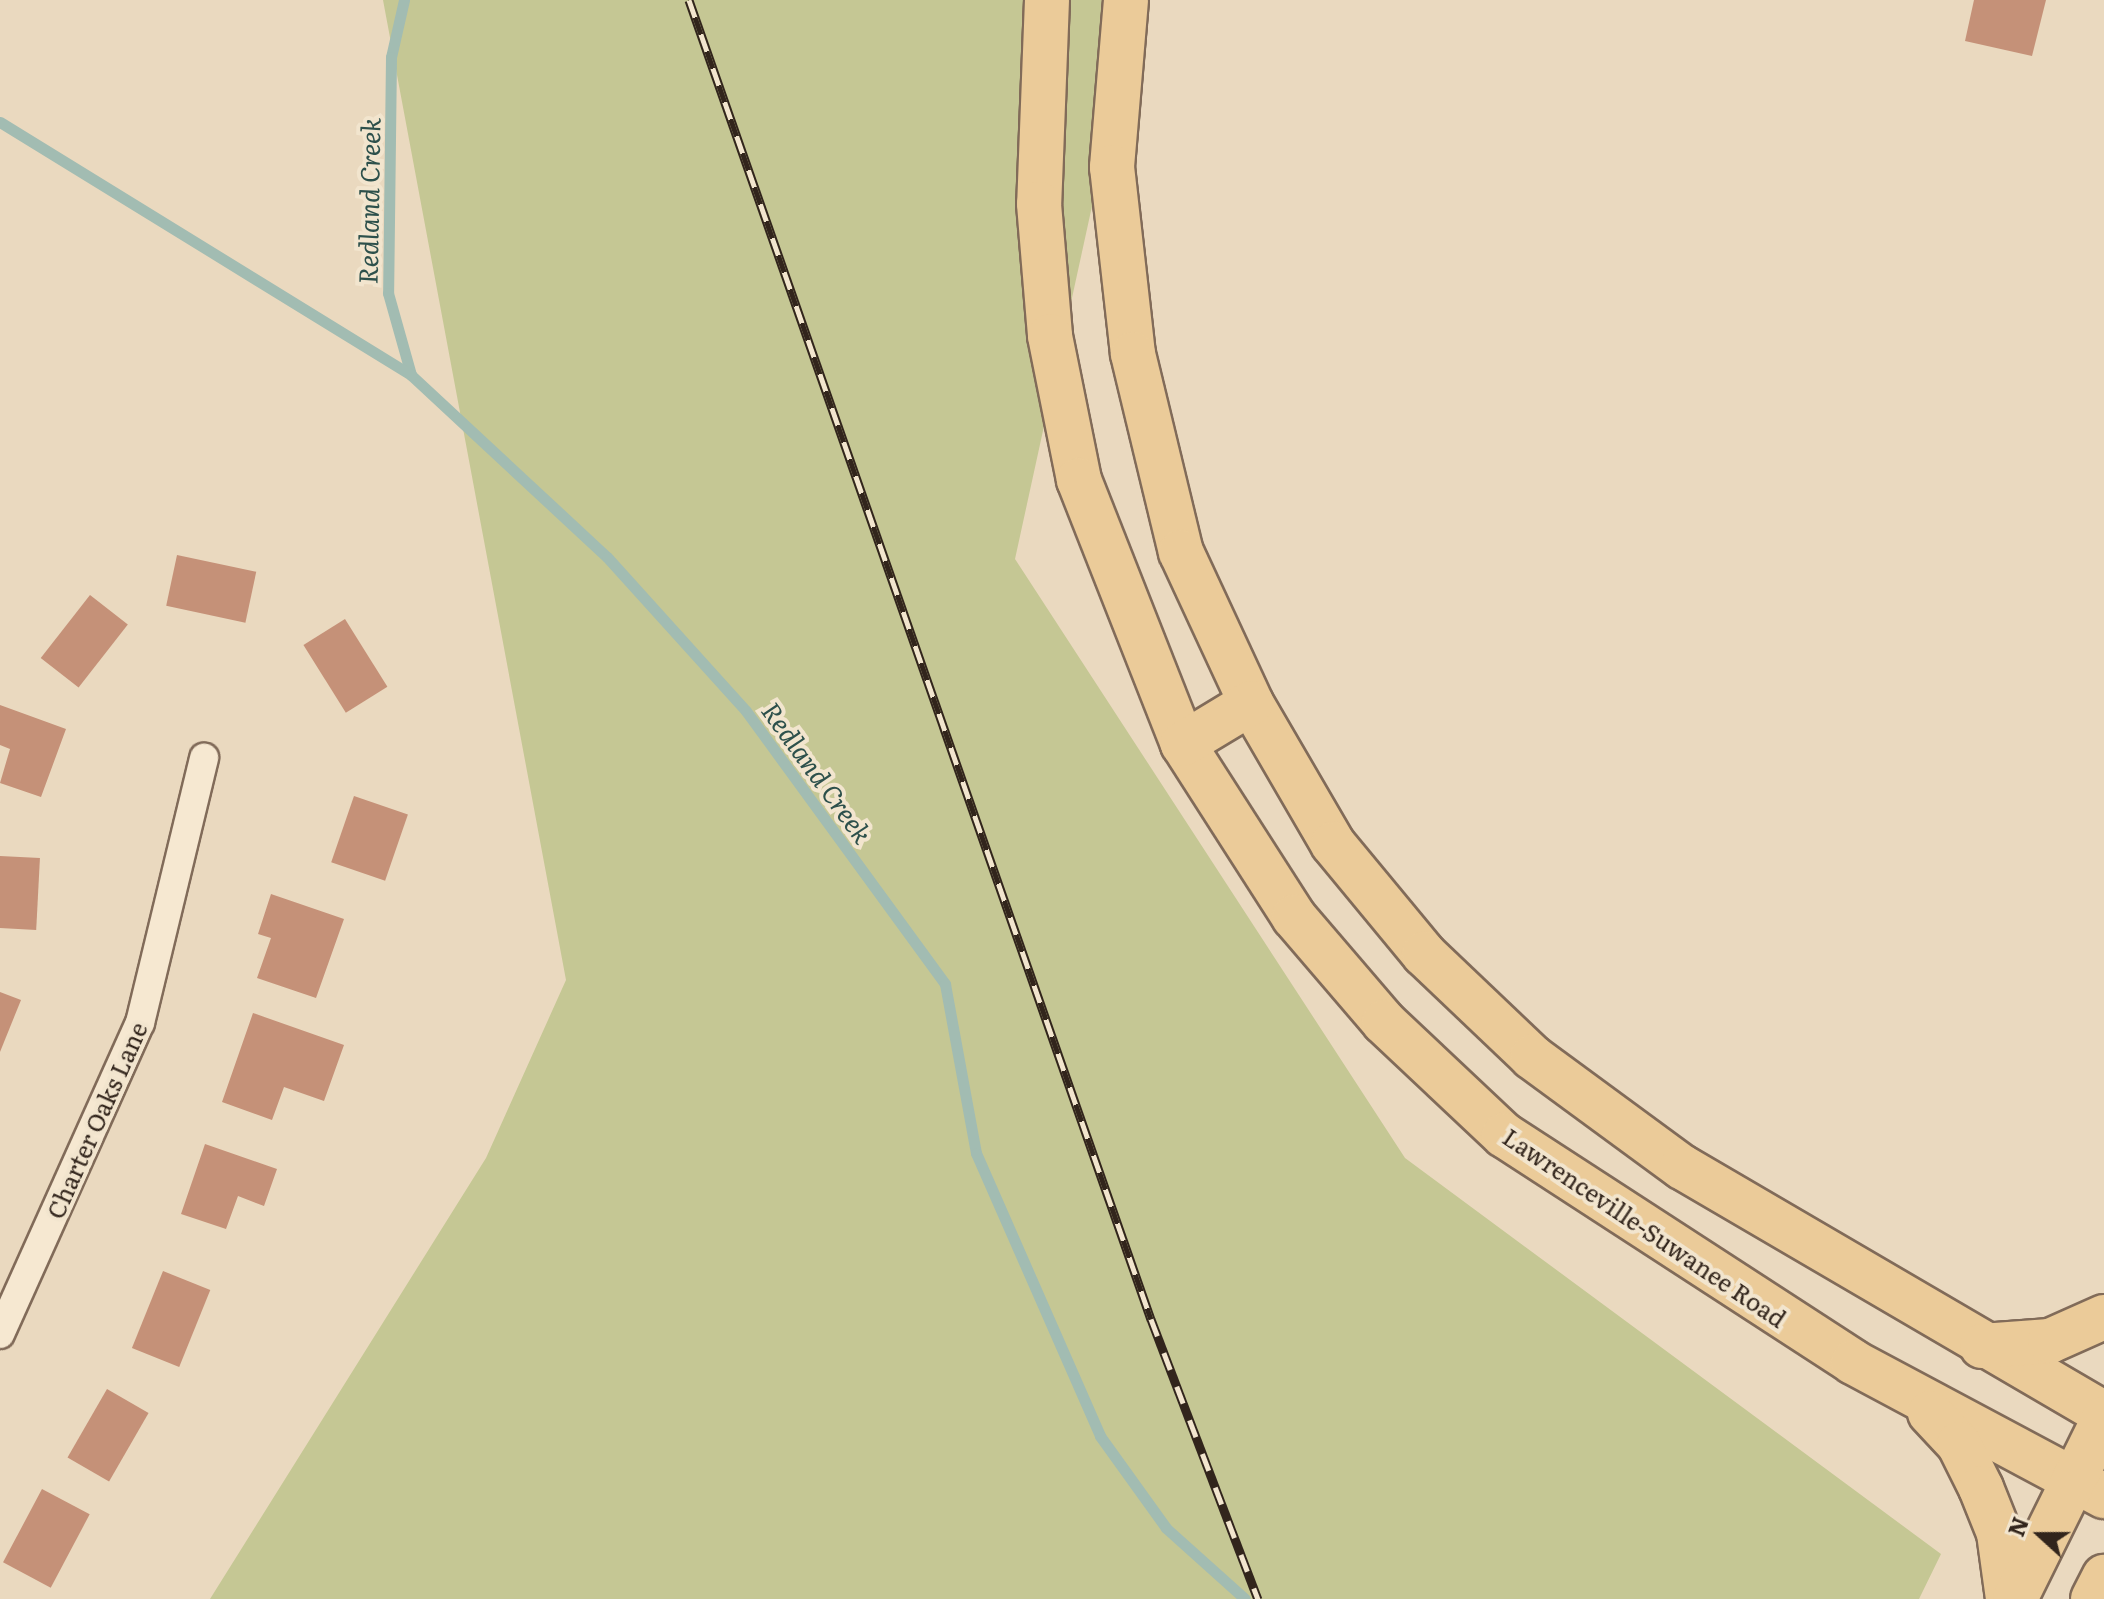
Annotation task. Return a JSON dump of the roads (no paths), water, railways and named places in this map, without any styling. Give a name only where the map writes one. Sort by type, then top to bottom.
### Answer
[{"type":"main road","name":"Lawrenceville-Suwanee Road","points":[[1047,0],[1039,204],[1063,406],[1099,545],[1183,744],[1294,917],[1384,1022],[1504,1135],[1715,1276],[1912,1394],[2088,1488]]},
{"type":"main road","points":[[1126,0],[1112,167],[1133,354],[1181,552],[1251,703],[1333,844],[1424,954],[1532,1057],[1682,1167],[2104,1417],[2088,1488],[2015,1599]]},
{"type":"main road","points":[[1183,744],[1251,703]]},
{"type":"main road","points":[[1982,1346],[2050,1341],[2104,1317]]},
{"type":"main road","points":[[1912,1394],[1959,1444],[1981,1488],[1999,1533],[2008,1599]]},
{"type":"main road","points":[[2093,1599],[2104,1577]]},
{"type":"street","name":"Charter Oaks Lane","points":[[0,1334],[140,1023],[204,758]]},
{"type":"waterway","name":"Redland Creek","points":[[404,0],[391,57],[388,293],[411,375],[607,557],[746,711],[945,984],[976,1153],[1100,1436],[1166,1528],[1245,1599]]},
{"type":"waterway","points":[[0,122],[411,375]]},
{"type":"railway","points":[[689,0],[1151,1319],[1258,1599]]}]
